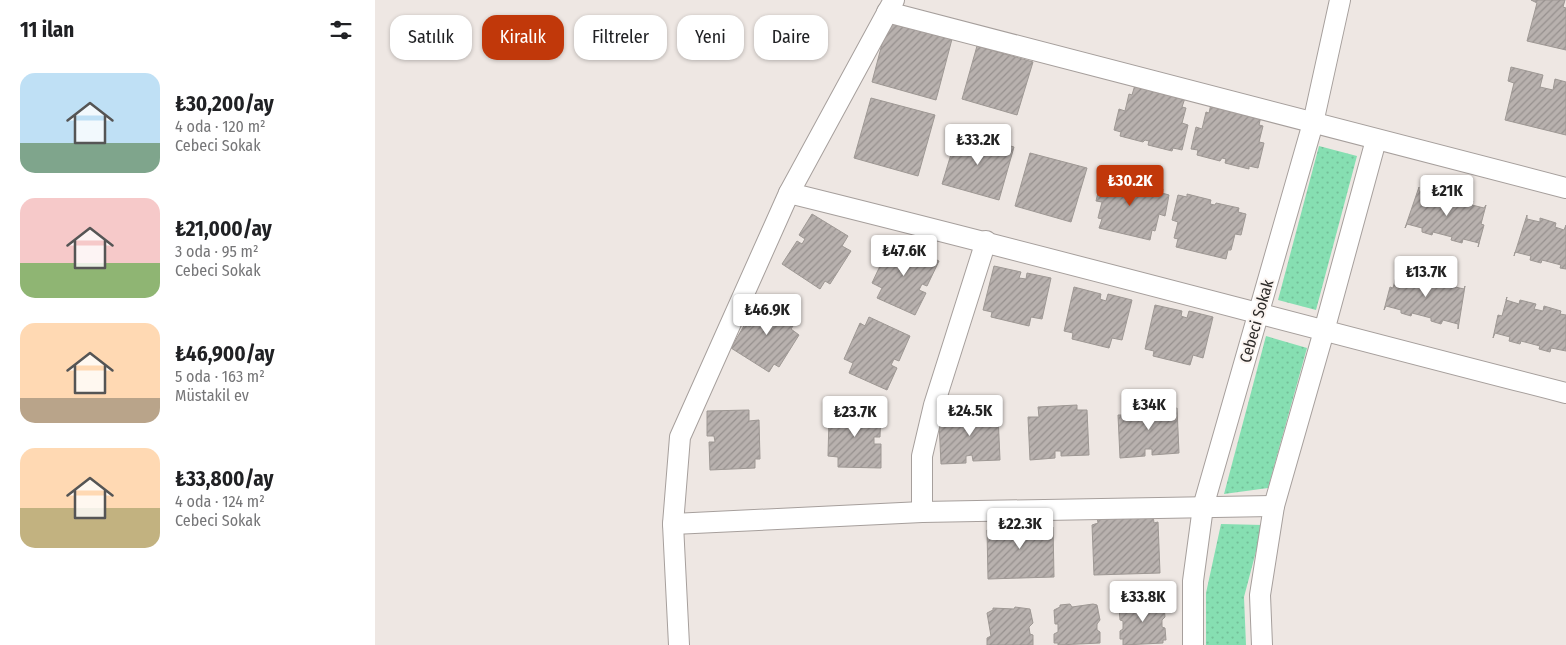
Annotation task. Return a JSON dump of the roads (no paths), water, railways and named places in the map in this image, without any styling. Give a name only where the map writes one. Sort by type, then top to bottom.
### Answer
[{"type":"street","name":"Cebeci Sokak","points":[[1193,645],[1193,581],[1203,507],[1313,123],[1340,0]]},
{"type":"street","points":[[679,645],[673,524],[679,437],[789,193],[891,6],[1376,140],[1566,188]]},
{"type":"street","points":[[1262,645],[1260,595],[1274,506],[1376,140]]},
{"type":"street","points":[[789,193],[986,241],[1257,314],[1566,393]]},
{"type":"street","points":[[922,512],[922,456],[930,422],[986,241]]},
{"type":"street","points":[[673,524],[922,512],[1274,506]]}]
